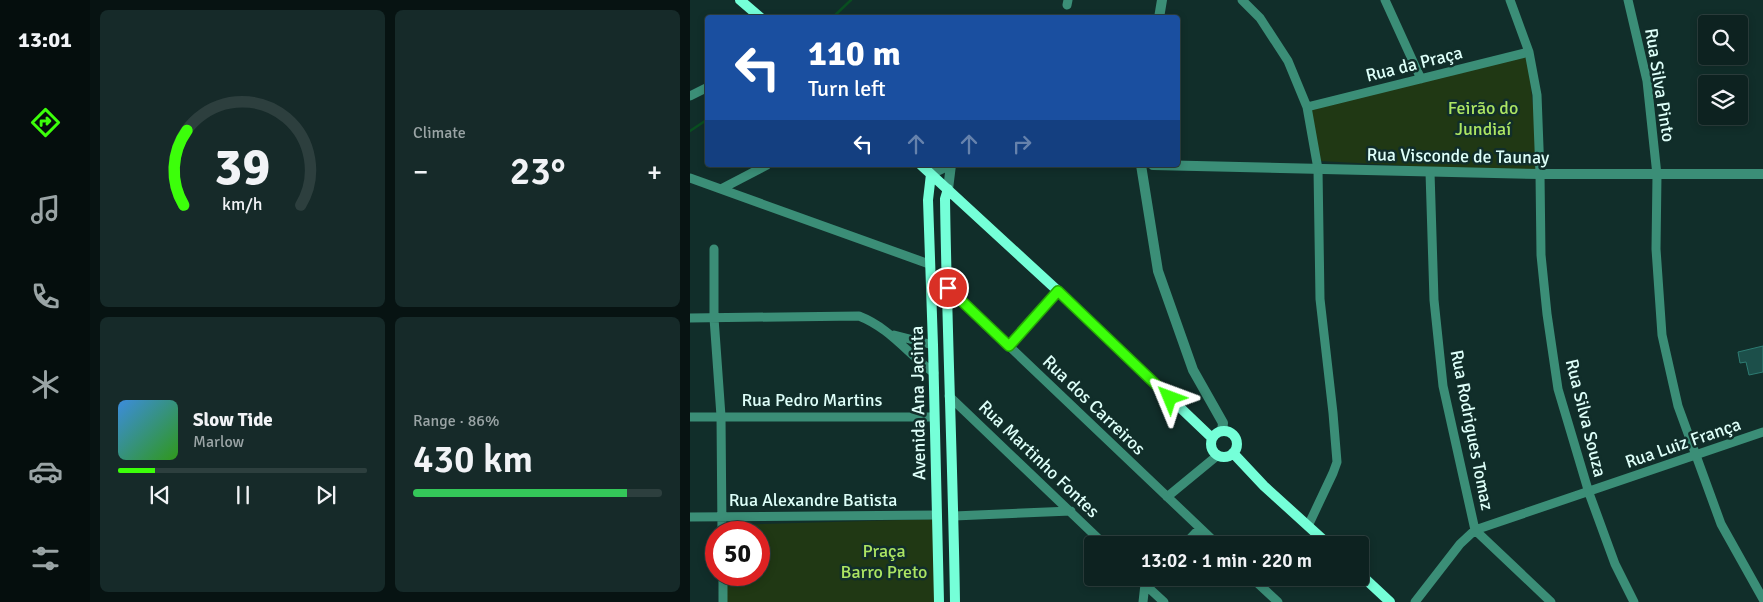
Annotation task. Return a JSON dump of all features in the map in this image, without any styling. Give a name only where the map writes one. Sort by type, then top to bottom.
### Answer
[{"type":"main road","points":[[746,2],[757,15]]},
{"type":"main road","points":[[923,167],[1058,291],[1212,438]]},
{"type":"main road","name":"Avenida Ana Jacinta","points":[[931,174],[928,200],[929,264],[934,373],[933,416],[939,602]]},
{"type":"main road","name":"Avenida Ana Jacinta","points":[[948,189],[945,199],[955,602]]},
{"type":"main road","points":[[929,244],[947,244]]},
{"type":"main road","points":[[1222,431],[1230,432],[1235,438],[1237,446],[1233,453],[1226,456],[1218,455],[1212,450],[1212,438],[1222,431]]},
{"type":"main road","points":[[1233,453],[1264,486],[1319,536]]},
{"type":"main road","points":[[934,458],[951,458]]},
{"type":"main road","points":[[1369,582],[1390,602]]},
{"type":"street","points":[[1160,15],[1162,0]]},
{"type":"street","points":[[1242,0],[1260,18],[1288,61],[1307,107],[1318,169],[1320,300],[1337,462],[1308,526]]},
{"type":"street","points":[[1385,0],[1421,79]]},
{"type":"street","name":"Rua Silva Souza","points":[[1510,0],[1529,52],[1536,95],[1540,174],[1541,255],[1558,389],[1589,493],[1614,564],[1634,602]]},
{"type":"street","name":"Rua Silva Pinto","points":[[1628,0],[1647,81],[1657,175],[1656,249],[1662,335],[1678,406],[1721,524],[1763,599]]},
{"type":"street","name":"Rua da Praça","points":[[1307,107],[1529,52]]},
{"type":"street","points":[[690,96],[705,88]]},
{"type":"street","name":"Rua Visconde de Taunay","points":[[1180,166],[1540,174],[1763,174]]},
{"type":"street","points":[[722,189],[763,167]]},
{"type":"street","points":[[931,174],[946,167]]},
{"type":"street","points":[[948,189],[950,167]]},
{"type":"street","points":[[1141,167],[1158,271],[1193,370],[1223,423],[1222,431]]},
{"type":"street","name":"Rua Rodrigues Tomaz","points":[[1430,172],[1434,300],[1443,386],[1475,530],[1551,602]]},
{"type":"street","points":[[690,178],[929,264]]},
{"type":"street","points":[[714,249],[714,318],[721,416],[722,521]]},
{"type":"street","name":"Rua dos Carreiros","points":[[948,288],[1208,536]]},
{"type":"street","points":[[1009,346],[1058,291]]},
{"type":"street","points":[[690,318],[859,316],[871,321],[891,335],[934,373]]},
{"type":"street","points":[[891,335],[933,345]]},
{"type":"street","name":"Rua Martinho Fontes","points":[[949,396],[1096,536]]},
{"type":"street","name":"Rua Pedro Martins","points":[[690,417],[933,416]]},
{"type":"street","name":"Rua Luiz França","points":[[1415,602],[1460,544],[1475,530],[1589,493],[1763,432]]},
{"type":"street","points":[[1167,497],[1218,455]]},
{"type":"street","points":[[954,516],[1070,511]]},
{"type":"street","name":"Rua Alexandre Batista","points":[[690,517],[937,516]]},
{"type":"street","points":[[1192,536],[1200,528]]},
{"type":"street","points":[[723,586],[724,602]]},
{"type":"street","points":[[1142,602],[1144,586]]},
{"type":"street","points":[[1150,586],[1164,602]]},
{"type":"street","points":[[1261,586],[1278,602]]},
{"type":"green space","name":"Feirão do Jundiaí","points":[[1527,55],[1541,173],[1320,161],[1308,109]]},
{"type":"green space","name":"Praça Barro Preto","points":[[936,519],[935,602],[727,602],[727,586],[770,586],[770,524]]},
{"type":"building","points":[[1763,346],[1763,372],[1749,375],[1746,362],[1740,363],[1738,352]]},
{"type":"waterway","points":[[835,15],[851,0]]},
{"type":"waterway","points":[[690,131],[705,121]]},
{"type":"route","points":[[948,288],[1009,346],[1058,291],[1170,398]]}]
